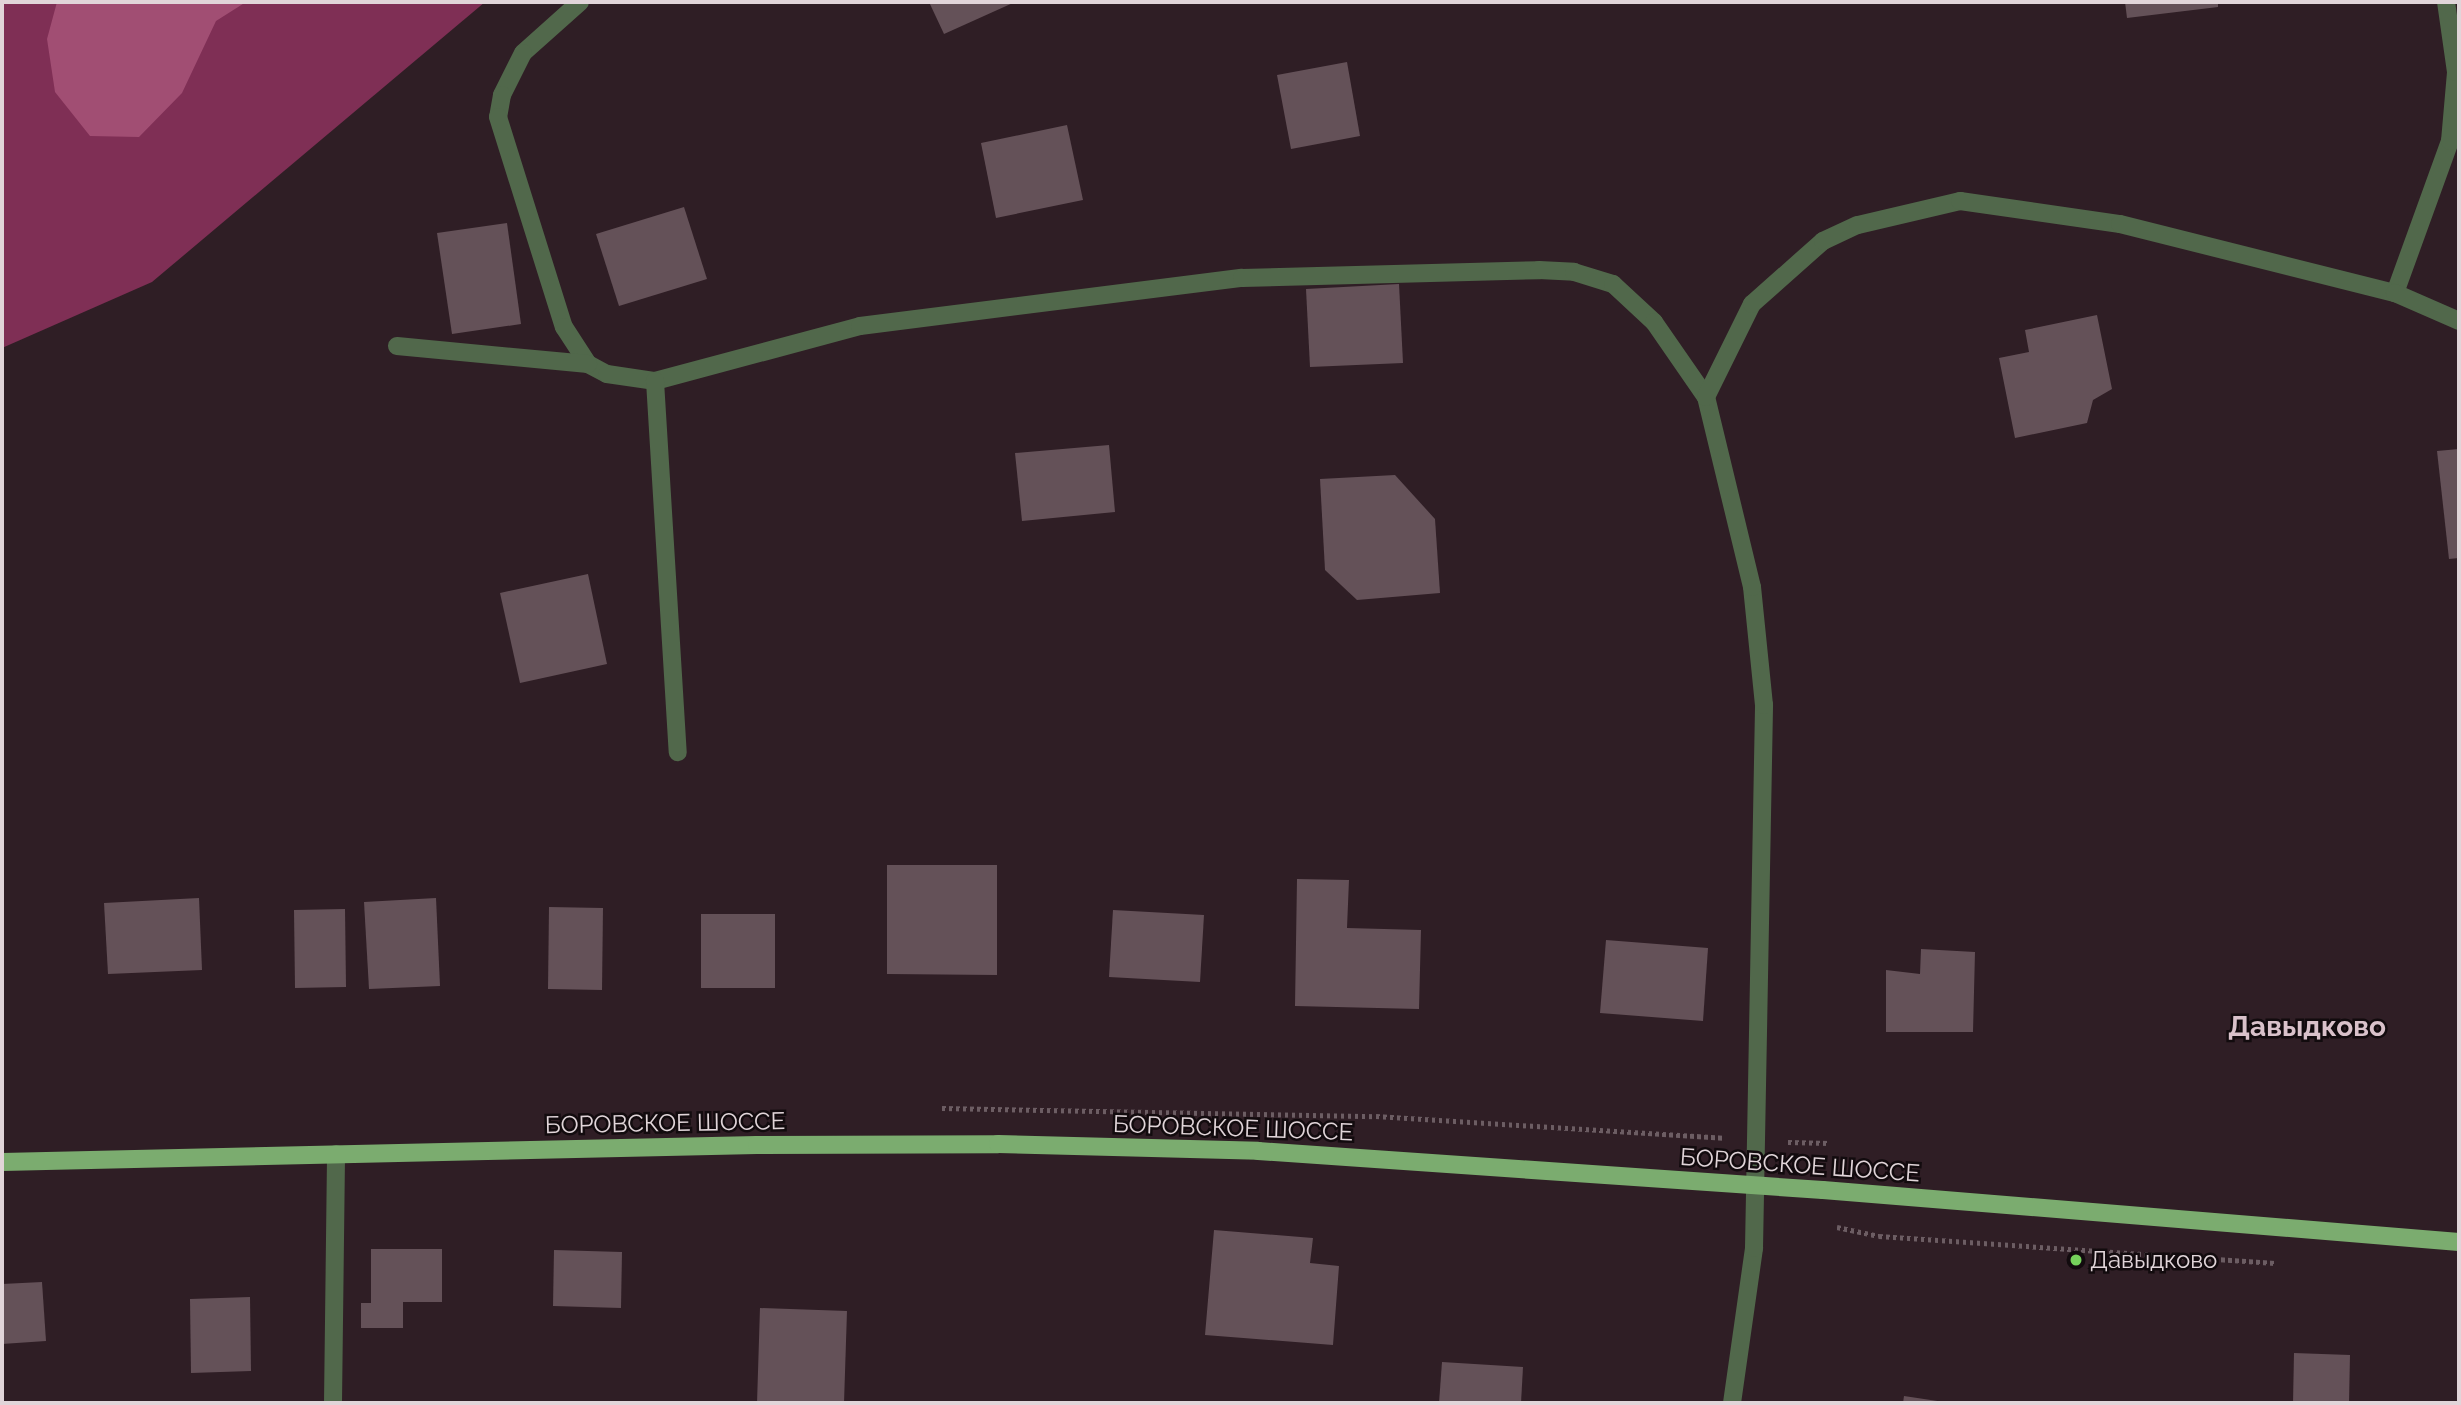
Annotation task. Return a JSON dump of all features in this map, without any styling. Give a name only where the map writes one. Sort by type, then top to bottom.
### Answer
[{"type":"main road","name":"БОРОВСКОЕ ШОССЕ","points":[[2,1162],[998,1144],[1383,1158],[2459,1242]]},
{"type":"street","points":[[580,2],[523,53],[502,95],[498,117],[564,327],[588,364]]},
{"type":"street","points":[[2395,293],[2450,141],[2456,72],[2454,30],[2446,2]]},
{"type":"street","points":[[1706,397],[1752,304],[1797,260],[1823,241],[1858,225],[1960,201],[2120,224],[2395,293],[2459,321]]},
{"type":"street","points":[[397,346],[588,364],[628,379],[655,381],[860,326],[1242,278],[1539,270],[1574,272],[1613,284],[1654,322],[1706,397],[1752,587],[1764,705],[1756,1186],[1754,1248],[1732,1403]]},
{"type":"street","points":[[655,381],[678,752]]},
{"type":"street","points":[[333,1403],[336,1154]]},
{"type":"path","points":[[1004,1107],[1376,1116],[1829,1143]]},
{"type":"shaded area","points":[[2,2],[485,2],[152,282],[2,348]]},
{"type":"shaded area","points":[[57,2],[246,2],[216,21],[182,93],[139,137],[90,136],[55,92],[47,39]]},
{"type":"building","points":[[929,2],[1015,2],[944,34]]},
{"type":"building","points":[[2125,2],[2218,2],[2218,7],[2127,18]]},
{"type":"building","points":[[1347,62],[1360,136],[1291,149],[1277,75]]},
{"type":"building","points":[[1067,125],[1083,200],[996,218],[981,143]]},
{"type":"building","points":[[684,207],[707,279],[619,306],[596,234]]},
{"type":"building","points":[[507,223],[521,324],[452,334],[437,233]]},
{"type":"building","points":[[1399,284],[1403,363],[1310,367],[1306,289]]},
{"type":"building","points":[[2097,315],[2112,389],[2093,400],[2087,423],[2015,438],[1999,358],[2029,352],[2025,330]]},
{"type":"building","points":[[1109,445],[1115,512],[1022,521],[1015,453]]},
{"type":"building","points":[[2459,449],[2459,558],[2449,559],[2437,451]]},
{"type":"building","points":[[1395,475],[1435,519],[1440,593],[1357,600],[1325,570],[1320,479]]},
{"type":"building","points":[[588,574],[607,664],[520,683],[500,593]]},
{"type":"building","points":[[887,865],[997,865],[997,975],[887,974]]},
{"type":"building","points":[[1297,879],[1349,880],[1347,928],[1421,930],[1419,1009],[1295,1006]]},
{"type":"building","points":[[199,898],[202,970],[108,974],[104,903]]},
{"type":"building","points":[[436,898],[440,986],[369,989],[364,902]]},
{"type":"building","points":[[549,907],[603,908],[602,990],[548,989]]},
{"type":"building","points":[[345,909],[346,987],[295,988],[294,910]]},
{"type":"building","points":[[1113,910],[1204,915],[1200,982],[1109,977]]},
{"type":"building","points":[[701,914],[775,914],[775,988],[701,988]]},
{"type":"building","points":[[1606,940],[1708,948],[1703,1021],[1600,1013]]},
{"type":"building","points":[[1921,949],[1975,952],[1973,1032],[1886,1032],[1886,970],[1920,974]]},
{"type":"building","points":[[1214,1230],[1313,1238],[1310,1263],[1339,1266],[1333,1345],[1205,1335]]},
{"type":"building","points":[[371,1249],[442,1249],[442,1302],[403,1302],[403,1328],[361,1328],[361,1303],[371,1303]]},
{"type":"building","points":[[554,1250],[622,1252],[621,1308],[553,1306]]},
{"type":"building","points":[[42,1282],[46,1341],[2,1344],[2,1284]]},
{"type":"building","points":[[250,1297],[251,1371],[191,1373],[190,1299]]},
{"type":"building","points":[[760,1308],[847,1311],[844,1403],[757,1403]]},
{"type":"building","points":[[2294,1353],[2350,1355],[2349,1403],[2293,1403]]},
{"type":"building","points":[[1442,1362],[1523,1367],[1521,1403],[1439,1403]]},
{"type":"building","points":[[1904,1396],[1944,1402],[1944,1403],[1903,1403]]},
{"type":"place","name":"Давыдково","points":[[2076,1260]]},
{"type":"district","name":"Давыдково","points":[[2307,1027]]}]
